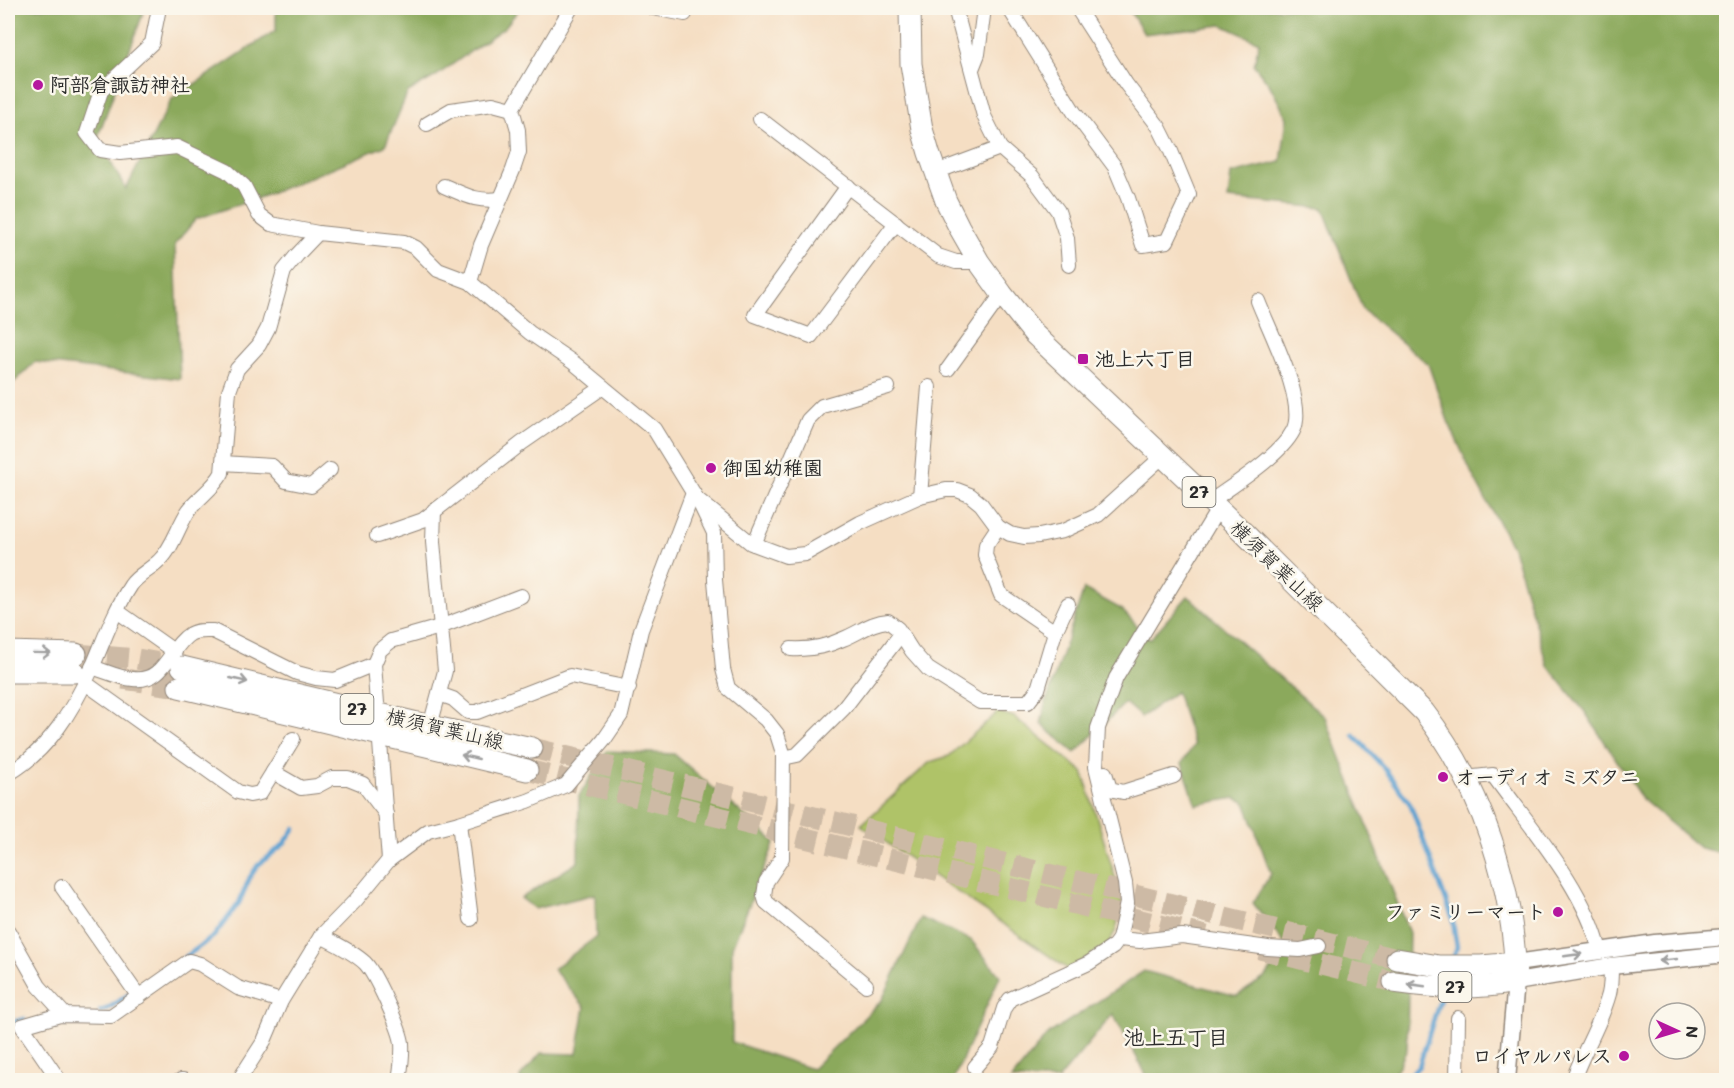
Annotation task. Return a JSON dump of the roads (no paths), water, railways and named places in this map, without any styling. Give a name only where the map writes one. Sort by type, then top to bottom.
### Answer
[{"type":"main road","name":"横須賀葉山線","points":[[910,8],[911,64],[922,129],[946,201],[980,262],[1034,334],[1374,660],[1424,712],[1440,733],[1478,806],[1502,873],[1509,899],[1516,973]]},
{"type":"main road","points":[[8,652],[82,669]]},
{"type":"main road","points":[[8,672],[82,669]]},
{"type":"main road","name":"横須賀葉山線","points":[[179,669],[532,748]]},
{"type":"main road","name":"横須賀葉山線","points":[[179,669],[380,736],[526,770]]},
{"type":"main road","name":"27","points":[[1397,959],[1439,966],[1481,966],[1516,973]]},
{"type":"main road","name":"27","points":[[1394,982],[1458,988],[1493,986],[1516,973]]},
{"type":"street","points":[[159,8],[152,43],[101,91],[87,133],[100,150],[120,153],[177,147],[227,171],[244,186],[259,215],[270,224],[318,234],[404,242],[416,248],[438,270],[470,282],[530,333],[574,363],[654,429],[695,496],[714,533],[715,580],[721,647],[728,688],[766,720],[777,734],[783,758],[782,858],[766,882],[764,895],[766,902],[866,985]]},
{"type":"street","points":[[470,282],[482,245],[519,152],[519,130],[512,110],[571,8]]},
{"type":"street","points":[[653,8],[686,14]]},
{"type":"street","points":[[955,8],[984,116],[1000,148],[1032,176],[1059,211],[1067,238],[1069,265]]},
{"type":"street","points":[[972,69],[978,54],[984,8]]},
{"type":"street","points":[[1009,8],[1074,112],[1115,167],[1143,245],[1167,241],[1189,195],[1159,127],[1126,84],[1077,8]]},
{"type":"street","points":[[427,124],[451,110],[493,104],[512,110]]},
{"type":"street","points":[[760,119],[938,255],[956,262],[980,262]]},
{"type":"street","points":[[936,172],[1000,148]]},
{"type":"street","points":[[444,186],[475,199],[485,201],[500,199]]},
{"type":"street","points":[[848,186],[755,315],[812,336],[896,223]]},
{"type":"street","points":[[8,774],[40,750],[72,708],[82,669],[103,639],[132,583],[160,561],[188,512],[201,496],[216,484],[222,473],[229,391],[237,369],[259,345],[268,328],[284,272],[318,234]]},
{"type":"street","points":[[948,369],[1002,294]]},
{"type":"street","points":[[975,1066],[992,1047],[1004,1008],[1010,999],[1089,963],[1113,947],[1119,939],[1127,903],[1125,883],[1096,767],[1098,728],[1116,678],[1214,506],[1275,453],[1293,431],[1297,415],[1294,390],[1258,301]]},
{"type":"street","points":[[377,536],[423,520],[522,443],[603,387]]},
{"type":"street","points":[[754,544],[808,420],[822,406],[888,387]]},
{"type":"street","points":[[920,496],[929,387]]},
{"type":"street","points":[[695,496],[754,544],[786,555],[805,554],[860,523],[920,496],[946,490],[957,490],[970,495],[981,504],[998,527],[1010,534],[1024,537],[1039,536],[1077,525],[1098,515],[1163,456]]},
{"type":"street","points":[[223,463],[272,466],[286,481],[311,486],[330,470]]},
{"type":"street","points":[[239,1080],[264,1041],[280,1001],[321,936],[356,900],[389,860],[428,831],[528,801],[566,785],[604,740],[621,715],[641,630],[695,496]]},
{"type":"street","points":[[430,726],[445,671],[433,542],[434,510]]},
{"type":"street","points":[[998,527],[986,545],[985,555],[1001,595],[1055,632]]},
{"type":"street","points":[[389,860],[374,664],[380,650],[391,641],[440,627],[521,596]]},
{"type":"street","points":[[791,649],[809,650],[844,639],[878,621],[888,621],[928,669],[980,702],[1028,702],[1038,689],[1055,632],[1068,604]]},
{"type":"street","points":[[117,611],[179,669]]},
{"type":"street","points":[[179,669],[190,634],[201,630],[213,631],[297,673],[316,678],[335,680],[374,664]]},
{"type":"street","points":[[783,758],[797,755],[844,708],[901,634]]},
{"type":"street","points":[[82,669],[135,680],[150,676],[162,668],[179,669]]},
{"type":"street","points":[[82,669],[238,792],[250,795],[260,793],[293,739]]},
{"type":"street","points":[[440,694],[453,699],[468,712],[477,712],[570,676],[628,687]]},
{"type":"street","points":[[1096,767],[1103,767],[1110,789],[1123,792],[1174,776]]},
{"type":"street","points":[[273,772],[301,788],[317,786],[332,778],[348,778],[363,784],[386,813]]},
{"type":"street","points":[[1465,778],[1493,775],[1571,883],[1596,935],[1600,951]]},
{"type":"street","points":[[459,823],[471,919]]},
{"type":"street","points":[[62,887],[139,997]]},
{"type":"street","points":[[8,931],[39,986],[66,1015]]},
{"type":"street","points":[[321,936],[350,951],[367,965],[392,1013],[402,1041],[399,1080]]},
{"type":"street","points":[[1119,939],[1140,941],[1182,936],[1268,948],[1300,950],[1319,946]]},
{"type":"street","points":[[1516,973],[1600,951],[1655,943],[1726,937]]},
{"type":"street","points":[[1516,973],[1726,954]]},
{"type":"street","points":[[59,1080],[22,1026],[66,1015],[111,1016],[189,961],[200,964],[238,988],[280,1001]]},
{"type":"street","points":[[1573,1080],[1610,993],[1611,966]]},
{"type":"street","points":[[1507,1080],[1516,973]]},
{"type":"street","points":[[1457,1080],[1458,1018]]},
{"type":"waterway","points":[[1354,735],[1385,769],[1410,804],[1452,917],[1457,947],[1453,959]]},
{"type":"waterway","points":[[184,958],[214,936],[239,903],[258,865],[284,844],[295,828]]},
{"type":"waterway","points":[[100,1011],[107,1009],[154,977]]},
{"type":"waterway","points":[[1406,1080],[1419,1066],[1442,993]]},
{"type":"waterway","points":[[8,1023],[24,1019]]},
{"type":"tunnel","points":[[76,654],[137,659],[182,667]]},
{"type":"tunnel","points":[[123,679],[179,687]]},
{"type":"tunnel","points":[[532,748],[1397,959]]},
{"type":"tunnel","points":[[527,770],[1206,936]]},
{"type":"tunnel","points":[[1260,949],[1394,982]]},
{"type":"place","name":"阿部倉諏訪神社","points":[[38,85]]},
{"type":"place","name":"池上六丁目","points":[[1083,359]]},
{"type":"place","name":"御国幼稚園","points":[[711,468]]},
{"type":"place","name":"オーディオ ミズタニ","points":[[1443,777]]},
{"type":"place","name":"ファミリーマート","points":[[1558,912]]},
{"type":"place","name":"ロイヤルパレス","points":[[1624,1056]]},
{"type":"district","name":"池上五丁目","points":[[1176,1038]]}]
